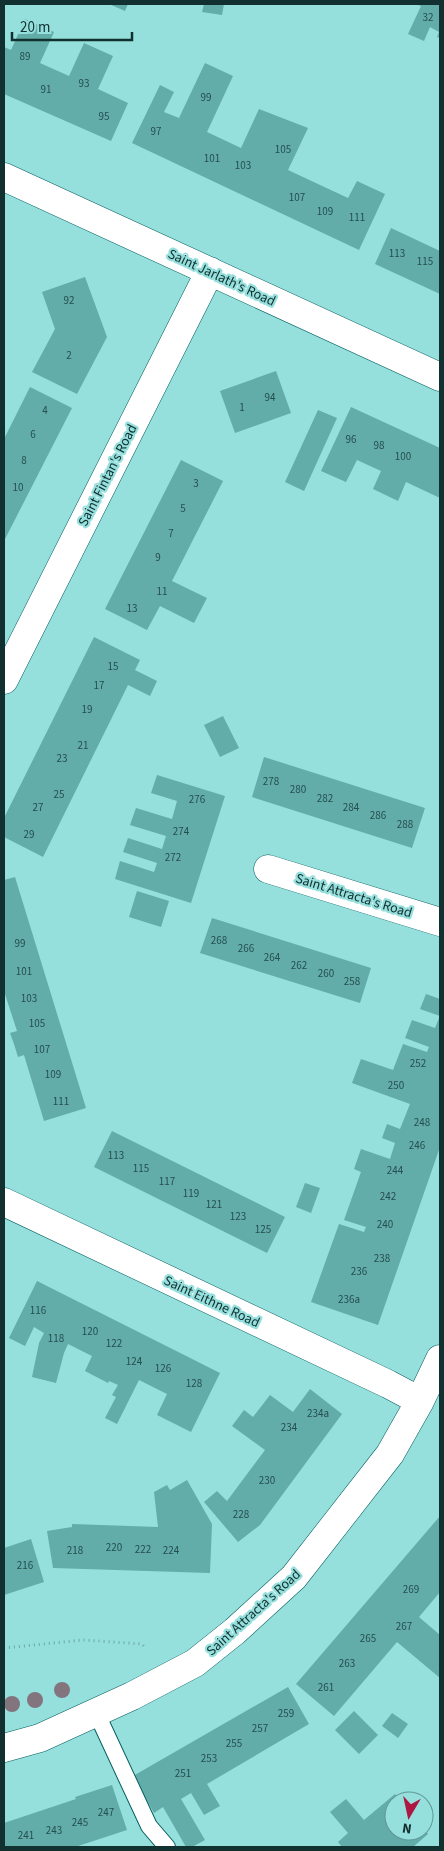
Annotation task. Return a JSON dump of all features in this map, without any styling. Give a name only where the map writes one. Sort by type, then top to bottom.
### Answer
[{"type":"street","name":"Saint Jarlath's Road","points":[[4,177],[440,377]]},
{"type":"street","name":"Saint Fintan's Road","points":[[4,680],[210,271]]},
{"type":"street","name":"Saint Attracta's Road","points":[[268,869],[440,922]]},
{"type":"street","name":"Saint Eithne Road","points":[[4,1202],[388,1384],[420,1402]]},
{"type":"street","name":"Saint Attracta's Road","points":[[4,1748],[40,1738],[170,1677],[202,1658],[235,1631],[294,1577],[390,1454],[420,1402],[440,1359]]},
{"type":"lane","points":[[96,1712],[149,1826],[168,1847]]},
{"type":"path","points":[[4,1648],[83,1640],[142,1644],[170,1677]]},
{"type":"building","points":[[109,4],[128,4],[125,11]]},
{"type":"building","points":[[204,4],[224,4],[222,15],[202,12]]},
{"type":"building","points":[[415,4],[440,4],[440,38],[437,37],[439,32],[430,27],[424,41],[408,34],[421,6]]},
{"type":"building","points":[[25,19],[54,32],[40,63],[69,76],[84,43],[113,56],[98,89],[128,103],[111,141],[4,94],[4,47],[11,50]]},
{"type":"building","points":[[205,63],[233,76],[207,132],[241,148],[259,109],[308,128],[288,170],[348,198],[357,181],[385,194],[359,250],[132,143],[160,85],[174,92],[164,112],[179,118]]},
{"type":"building","points":[[391,228],[440,251],[440,294],[375,264]]},
{"type":"building","points":[[85,277],[107,337],[77,394],[32,372],[55,329],[42,292]]},
{"type":"building","points":[[276,371],[291,413],[235,433],[220,391]]},
{"type":"building","points":[[30,387],[72,408],[4,541],[4,439]]},
{"type":"building","points":[[351,407],[440,448],[440,498],[406,482],[398,501],[373,489],[381,471],[357,460],[346,482],[321,471]]},
{"type":"building","points":[[318,410],[337,418],[304,491],[285,482]]},
{"type":"building","points":[[181,460],[223,481],[172,581],[207,598],[194,623],[160,606],[147,630],[105,609]]},
{"type":"building","points":[[94,637],[140,660],[135,670],[157,681],[150,696],[128,685],[43,857],[4,837],[4,818]]},
{"type":"building","points":[[223,716],[239,748],[220,757],[204,725]]},
{"type":"building","points":[[264,757],[425,808],[412,848],[252,797]]},
{"type":"building","points":[[157,775],[225,796],[191,903],[115,879],[120,861],[154,872],[157,863],[123,852],[128,838],[162,849],[166,836],[130,825],[136,808],[172,819],[177,801],[151,793]]},
{"type":"building","points":[[15,877],[86,1108],[44,1121],[24,1055],[18,1057],[10,1033],[17,1031],[4,991],[4,880]]},
{"type":"building","points":[[137,891],[169,901],[161,927],[129,917]]},
{"type":"building","points":[[212,918],[371,968],[360,1003],[200,953]]},
{"type":"building","points":[[426,994],[440,999],[440,1016],[420,1009]]},
{"type":"building","points":[[440,1016],[440,1147],[378,1325],[311,1302],[339,1224],[364,1232],[366,1227],[344,1220],[361,1172],[354,1169],[361,1149],[390,1159],[395,1143],[382,1138],[387,1124],[400,1129],[410,1104],[352,1083],[361,1059],[393,1070],[403,1044],[427,1052],[429,1047],[405,1038],[412,1020],[435,1028]]},
{"type":"building","points":[[112,1131],[285,1217],[267,1253],[94,1167]]},
{"type":"building","points":[[305,1183],[320,1188],[311,1213],[296,1207]]},
{"type":"building","points":[[37,1281],[220,1373],[191,1432],[157,1415],[167,1394],[139,1380],[117,1424],[105,1418],[116,1397],[112,1395],[118,1385],[109,1381],[108,1383],[85,1371],[92,1356],[68,1344],[56,1383],[32,1377],[39,1343],[44,1333],[34,1327],[25,1346],[9,1338]]},
{"type":"building","points":[[310,1389],[342,1414],[260,1525],[238,1542],[204,1502],[217,1491],[227,1501],[265,1450],[232,1426],[244,1410],[253,1417],[270,1395],[293,1412]]},
{"type":"building","points":[[187,1480],[212,1524],[210,1573],[53,1568],[47,1531],[72,1527],[72,1524],[158,1527],[154,1492],[167,1485],[170,1490]]},
{"type":"building","points":[[440,1516],[440,1592],[419,1617],[440,1635],[440,1678],[397,1642],[334,1716],[296,1684]]},
{"type":"building","points":[[31,1539],[44,1582],[4,1595],[4,1548]]},
{"type":"building","points":[[288,1687],[309,1724],[207,1784],[220,1806],[204,1815],[191,1793],[181,1799],[205,1840],[192,1847],[186,1847],[163,1807],[154,1813],[133,1776]]},
{"type":"building","points":[[354,1711],[378,1735],[359,1754],[335,1730]]},
{"type":"building","points":[[392,1713],[408,1724],[398,1738],[382,1726]]},
{"type":"building","points":[[112,1785],[127,1830],[75,1847],[4,1847],[4,1823]]},
{"type":"building","points":[[346,1799],[364,1820],[384,1803],[384,1841],[420,1841],[413,1847],[342,1847],[338,1842],[348,1833],[330,1812]]}]
